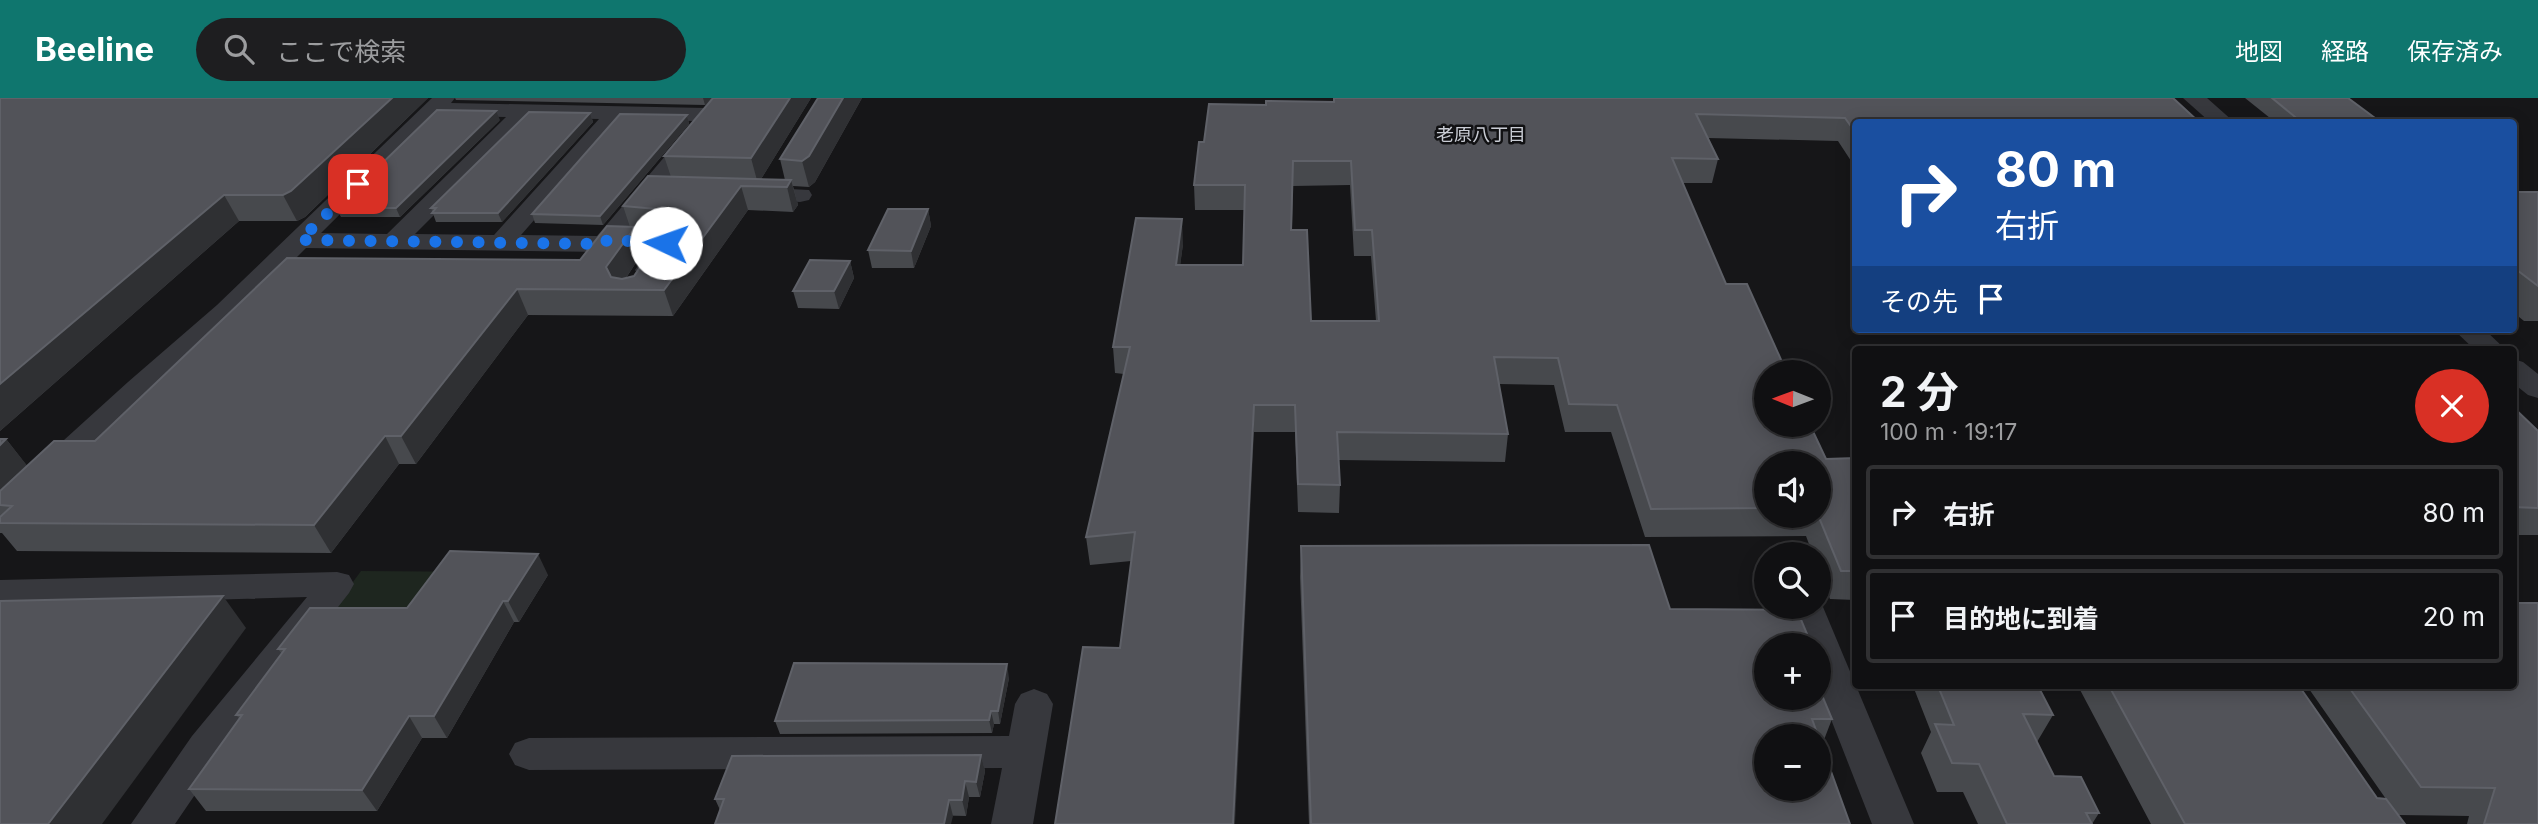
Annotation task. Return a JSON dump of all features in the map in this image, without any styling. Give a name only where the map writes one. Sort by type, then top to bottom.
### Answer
[{"type":"street","points":[[2194,98],[2219,119]]},
{"type":"street","points":[[0,517],[138,388],[227,311],[440,103],[525,111],[616,113],[719,106]]},
{"type":"street","points":[[300,240],[604,244],[719,106]]},
{"type":"street","points":[[394,241],[525,111]]},
{"type":"street","points":[[501,243],[616,113]]},
{"type":"street","points":[[766,194],[779,173]]},
{"type":"street","points":[[648,191],[674,192]]},
{"type":"street","points":[[726,193],[800,195]]},
{"type":"street","points":[[607,240],[666,243],[631,294]]},
{"type":"street","points":[[2472,333],[2486,346]]},
{"type":"street","points":[[2517,371],[2538,389]]},
{"type":"street","points":[[0,593],[337,584],[206,747],[152,824]]},
{"type":"street","points":[[1810,619],[1893,824]]},
{"type":"street","points":[[1012,824],[1034,704]]},
{"type":"street","points":[[529,754],[1026,752]]},
{"type":"shaded area","points":[[361,571],[502,572],[470,624],[323,623]]},
{"type":"building","points":[[0,98],[392,98],[291,191],[283,195],[224,195],[0,384]]},
{"type":"building","points":[[713,98],[790,98],[751,158],[664,156]]},
{"type":"building","points":[[818,98],[843,98],[809,156],[802,161],[780,159]]},
{"type":"building","points":[[1334,98],[2173,98],[2196,119],[1852,119],[1852,128],[1845,118],[1696,114],[1718,159],[1672,158],[1726,284],[1747,284],[1781,360],[1754,360],[1754,438],[1816,438],[1822,451],[1754,451],[1754,508],[1651,509],[1617,405],[1569,404],[1558,358],[1494,357],[1508,434],[1337,432],[1340,485],[1298,484],[1295,405],[1254,405],[1233,824],[1055,824],[1083,647],[1120,648],[1135,532],[1086,537],[1130,347],[1113,347],[1136,218],[1182,219],[1176,265],[1243,265],[1245,185],[1194,185],[1199,142],[1204,142],[1209,104],[1266,105],[1266,101],[1334,102]],"holes":[[[1293,161],[1351,161],[1355,230],[1372,230],[1379,321],[1311,321],[1307,230],[1291,230]]]},
{"type":"building","points":[[2272,98],[2348,98],[2376,119],[2298,119]]},
{"type":"building","points":[[437,110],[496,111],[396,208],[336,208]]},
{"type":"building","points":[[529,112],[590,113],[498,213],[432,213],[436,208],[431,208]]},
{"type":"building","points":[[620,114],[687,115],[600,216],[532,214]]},
{"type":"building","points":[[648,176],[791,180],[787,187],[741,186],[664,290],[517,289],[401,436],[385,436],[314,525],[0,523],[0,517],[12,506],[0,505],[0,491],[54,441],[95,441],[287,258],[580,260],[607,226],[635,227],[606,267],[611,277],[622,279],[634,276],[674,218],[667,210],[623,206]]},
{"type":"building","points":[[2517,192],[2538,192],[2538,286],[2517,270]]},
{"type":"building","points":[[888,209],[928,209],[911,251],[868,250]]},
{"type":"building","points":[[810,260],[850,261],[834,291],[793,291]]},
{"type":"building","points":[[2517,411],[2538,431],[2538,508],[2517,507]]},
{"type":"building","points":[[1852,458],[1852,571],[1841,571],[1823,528],[1831,528],[1831,459]]},
{"type":"building","points":[[1649,545],[1670,609],[1754,610],[1754,619],[1801,619],[1807,633],[1754,633],[1754,710],[1828,710],[1832,719],[1812,719],[1814,724],[1754,724],[1754,801],[1831,801],[1831,772],[1850,824],[1311,824],[1301,546]]},
{"type":"building","points":[[450,551],[538,554],[508,601],[503,601],[434,716],[409,716],[362,790],[189,789],[242,715],[236,715],[285,649],[278,649],[310,608],[407,608]]},
{"type":"building","points":[[223,596],[48,824],[0,824],[0,601]]},
{"type":"building","points":[[2517,602],[2538,603],[2538,824],[2484,824],[2495,788],[2421,787],[2350,689],[2517,689]]},
{"type":"building","points":[[794,663],[1007,664],[998,711],[991,711],[989,720],[775,721]]},
{"type":"building","points":[[1939,689],[2040,689],[2053,715],[2023,714],[2054,776],[2081,777],[2099,813],[2086,813],[2092,824],[2007,824],[1979,764],[1952,763],[1935,724],[1954,725]]},
{"type":"building","points":[[2111,689],[2301,689],[2377,798],[2386,799],[2405,824],[2185,824]]},
{"type":"building","points":[[981,755],[976,782],[965,781],[962,800],[949,800],[944,824],[715,824],[724,799],[715,799],[732,756]]},
{"type":"district","name":"老原八丁目","points":[[1481,135]]},
{"type":"route","points":[[358,184],[300,240],[604,244],[607,240],[666,243]]}]
